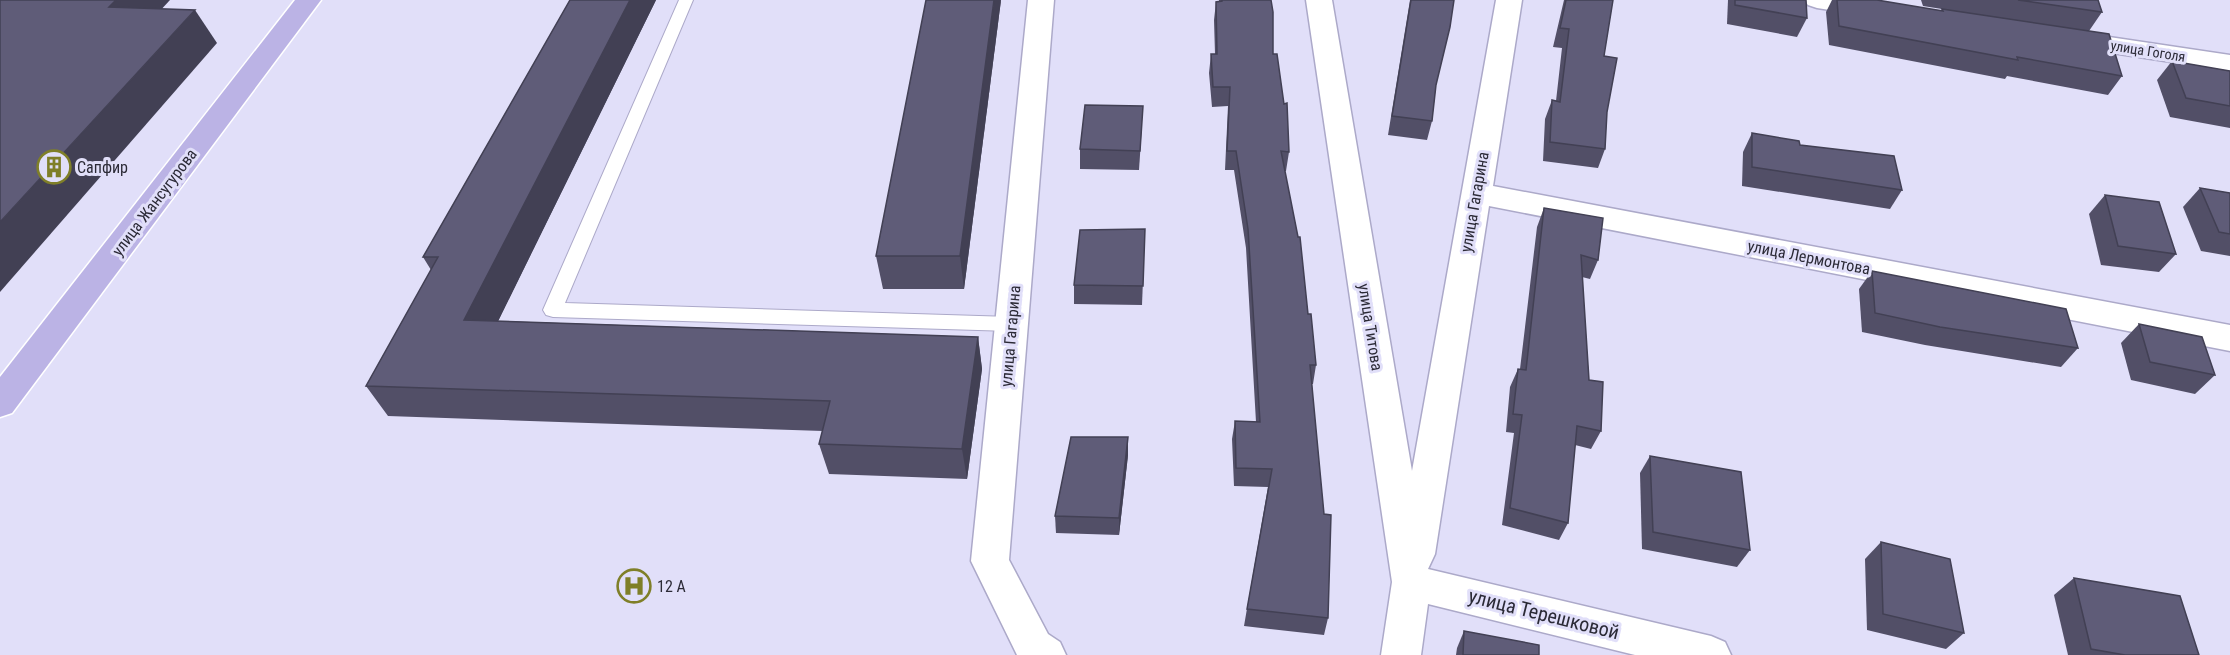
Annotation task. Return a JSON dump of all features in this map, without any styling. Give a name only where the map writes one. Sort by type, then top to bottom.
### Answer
[{"type":"main road","name":"улица Жансугурова","points":[[0,403],[308,0]]},
{"type":"street","name":"улица Гагарина","points":[[1041,0],[990,561],[1034,647],[1046,655]]},
{"type":"street","name":"улица Титова","points":[[1319,0],[1411,582],[1401,655]]},
{"type":"street","name":"улица Гагарина","points":[[1411,582],[1509,0]]},
{"type":"street","points":[[1817,0],[1899,13]]},
{"type":"street","name":"улица Гоголя","points":[[2041,34],[2230,63]]},
{"type":"street","name":"улица Лермонтова","points":[[1475,193],[2230,338]]},
{"type":"street","name":"улица Терешковой","points":[[1411,582],[1711,655]]},
{"type":"lane","points":[[686,0],[553,310],[1011,324]]},
{"type":"building","points":[[0,0],[116,0],[109,7],[195,10],[0,222]]},
{"type":"building","points":[[570,0],[630,0],[464,320],[978,337],[962,449],[819,444],[830,401],[366,386],[438,257],[423,257]]},
{"type":"building","points":[[926,0],[994,0],[960,256],[876,256]]},
{"type":"building","points":[[1271,0],[1273,54],[1277,54],[1284,104],[1287,103],[1289,152],[1281,151],[1298,237],[1300,237],[1308,314],[1311,314],[1316,365],[1310,365],[1324,514],[1331,515],[1328,618],[1247,609],[1272,469],[1236,468],[1235,421],[1260,422],[1248,229],[1236,151],[1227,151],[1230,87],[1213,87],[1211,54],[1217,54],[1216,2]]},
{"type":"building","points":[[1411,0],[1454,0],[1436,85],[1432,121],[1392,116]]},
{"type":"building","points":[[1566,0],[1613,0],[1604,56],[1617,58],[1607,112],[1605,149],[1550,142],[1552,100],[1560,102],[1569,29],[1560,28]]},
{"type":"building","points":[[1735,0],[1806,0],[1807,18],[1735,5]]},
{"type":"building","points":[[1837,0],[1877,0],[2109,34],[2122,76],[2017,57],[2018,60],[1839,26]]},
{"type":"building","points":[[2018,0],[2098,0],[2102,12]]},
{"type":"building","points":[[2172,61],[2230,71],[2230,106],[2186,98]]},
{"type":"building","points":[[1085,105],[1143,106],[1140,151],[1080,149]]},
{"type":"building","points":[[1752,133],[1799,141],[1800,145],[1894,156],[1902,190],[1752,167]]},
{"type":"building","points":[[2200,188],[2230,193],[2230,234],[2219,232]]},
{"type":"building","points":[[2105,195],[2159,202],[2176,254],[2118,246]]},
{"type":"building","points":[[1544,208],[1603,218],[1598,260],[1581,255],[1589,380],[1603,382],[1601,431],[1577,426],[1568,523],[1510,508],[1522,415],[1513,414],[1518,369],[1526,370]]},
{"type":"building","points":[[1145,229],[1143,286],[1074,285],[1080,230]]},
{"type":"building","points":[[1872,271],[2066,309],[2078,348],[1940,327],[1875,313]]},
{"type":"building","points":[[2139,324],[2202,337],[2215,375],[2150,362]]},
{"type":"building","points":[[1071,437],[1128,437],[1119,518],[1055,516]]},
{"type":"building","points":[[1650,456],[1741,472],[1750,550],[1653,532]]},
{"type":"building","points":[[1881,542],[1950,559],[1964,633],[1883,614]]},
{"type":"building","points":[[2074,578],[2180,596],[2199,655],[2125,655],[2091,649]]},
{"type":"building","points":[[1464,631],[1539,645],[1539,655],[1463,655]]},
{"type":"place","name":"Сапфир","points":[[54,167]]},
{"type":"place","name":"12 А","points":[[634,586]]}]
